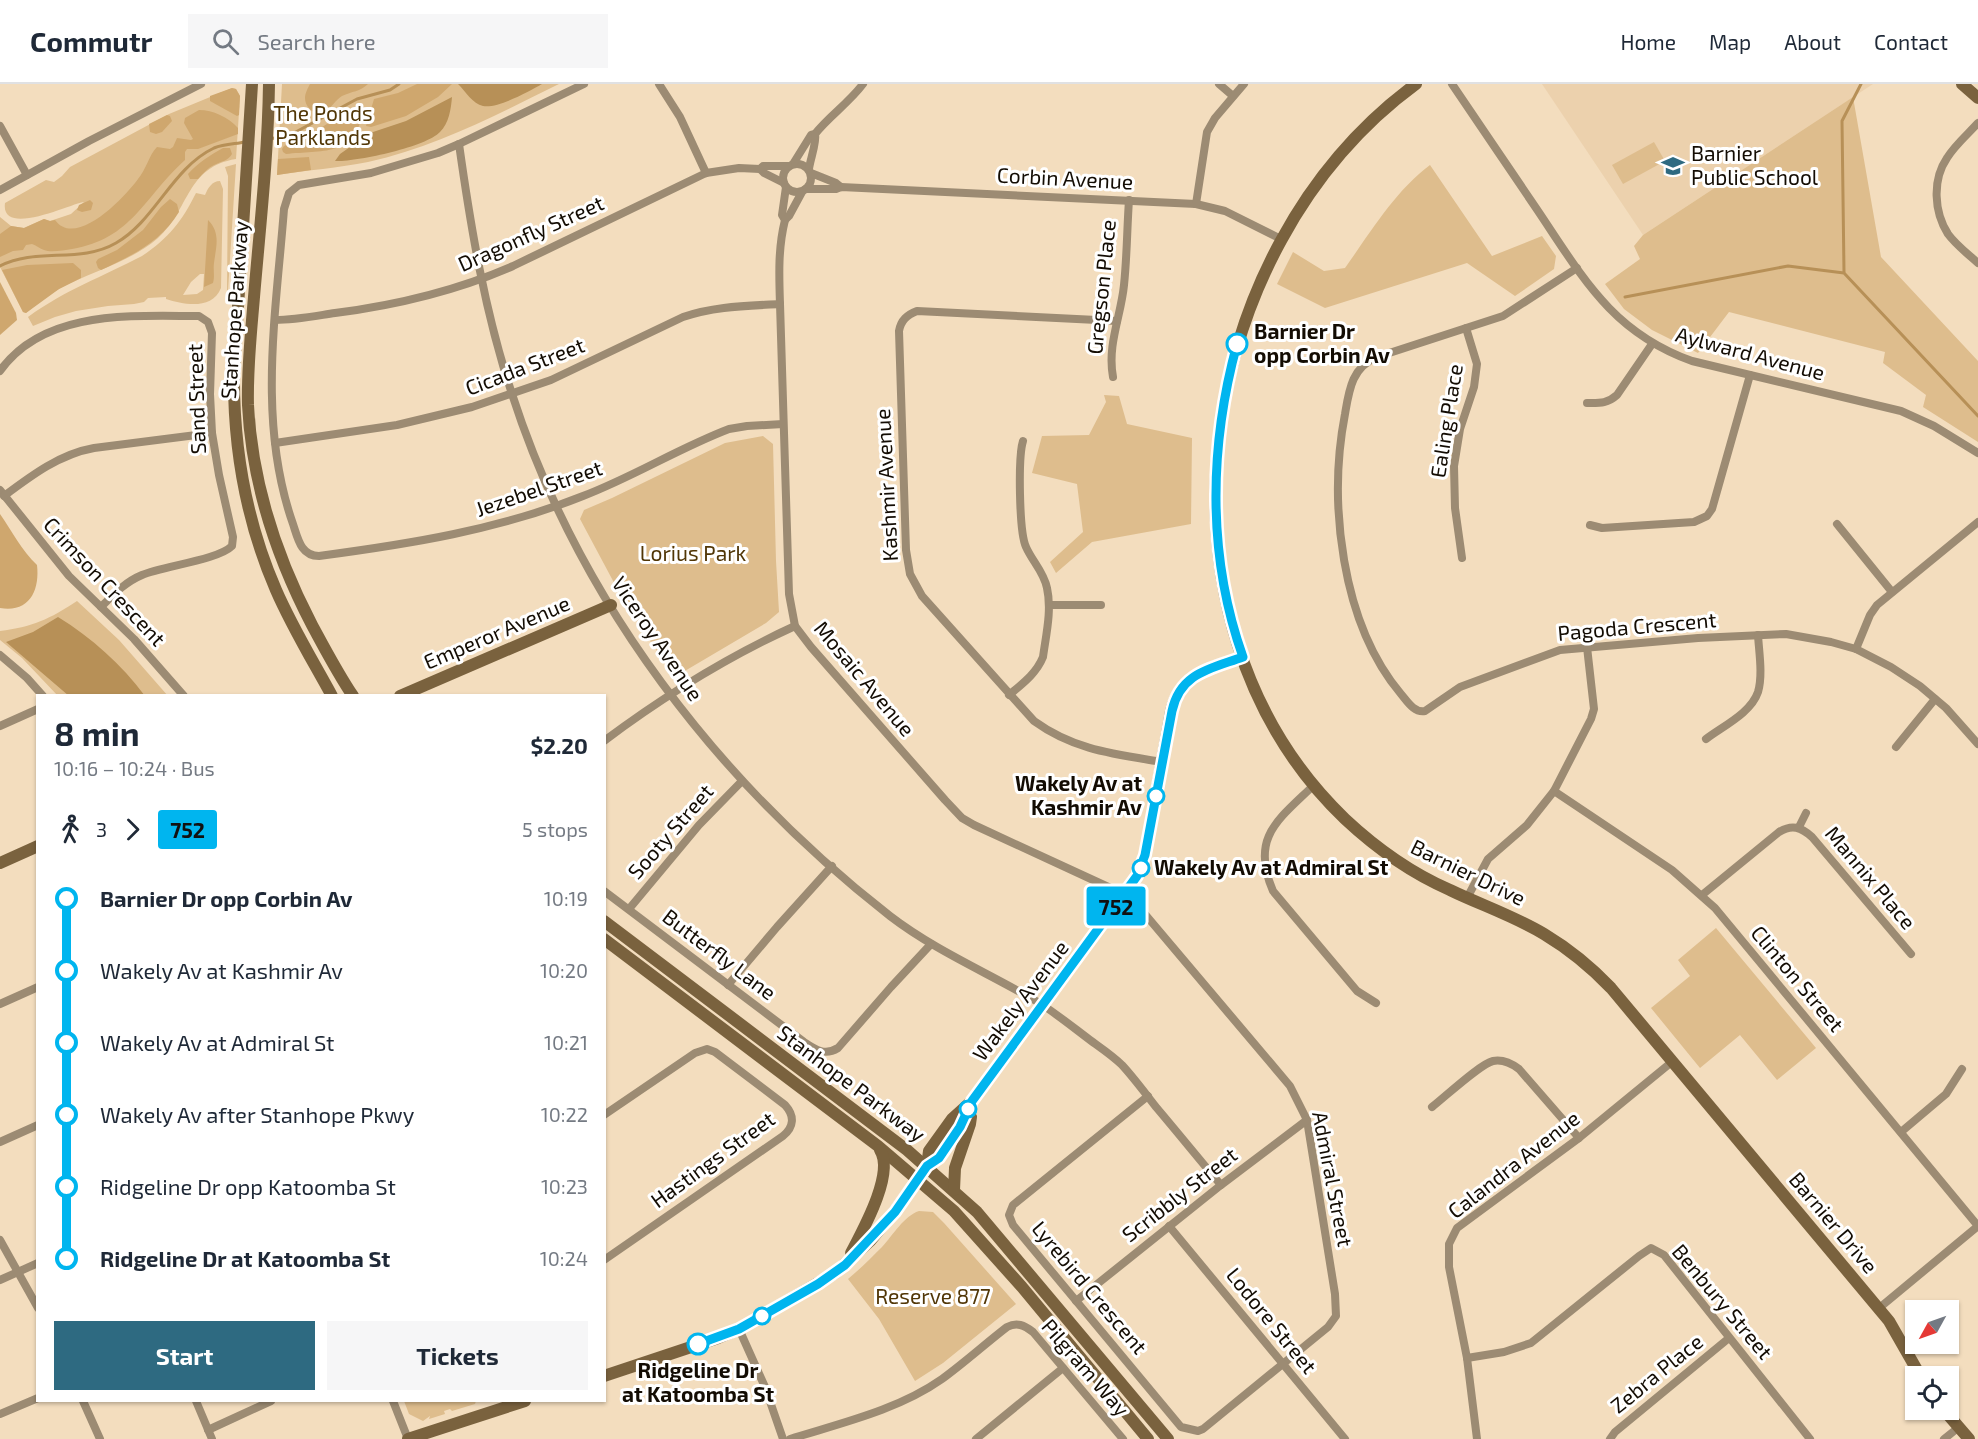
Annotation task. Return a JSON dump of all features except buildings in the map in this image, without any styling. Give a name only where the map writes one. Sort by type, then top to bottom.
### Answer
[{"type":"street","points":[[0,190],[201,84]]},
{"type":"street","name":"Stanhope Parkway","points":[[252,84],[234,370],[234,416],[240,466],[255,532],[276,590],[331,694]]},
{"type":"street","name":"Stanhope Parkway","points":[[269,84],[268,129],[248,378],[248,406],[255,467],[265,512],[280,558],[320,640],[352,694]]},
{"type":"street","points":[[275,443],[271,388],[275,320],[285,202],[291,189],[299,185],[371,173],[459,144],[584,84]]},
{"type":"street","points":[[659,84],[680,117],[706,173]]},
{"type":"street","points":[[785,185],[783,174],[811,135],[815,134],[843,107],[862,84]]},
{"type":"street","points":[[1219,84],[1233,96]]},
{"type":"street","points":[[1196,204],[1207,132],[1215,118],[1244,84]]},
{"type":"street","name":"Barnier Drive","points":[[1416,84],[1367,127],[1339,156],[1311,192],[1281,239],[1253,298],[1238,340],[1225,391],[1217,454],[1215,505],[1226,596],[1243,657],[1257,692],[1289,752],[1314,786],[1344,818],[1380,849],[1424,877],[1531,926],[1576,955],[1611,988],[1889,1320],[1916,1366]]},
{"type":"street","name":"Aylward Avenue","points":[[1452,84],[1577,268],[1610,310],[1624,324],[1652,344],[1692,361],[1901,411],[1934,426],[1978,453]]},
{"type":"street","points":[[1962,84],[1978,98]]},
{"type":"street","points":[[1978,123],[1947,157],[1940,174],[1937,196],[1941,217],[1949,234],[1978,263]]},
{"type":"street","points":[[0,126],[27,175]]},
{"type":"street","points":[[760,169],[793,192],[804,190],[811,182],[812,153],[817,140],[815,134]]},
{"type":"street","name":"Viceroy Avenue","points":[[459,144],[480,279],[512,395],[556,505],[611,605],[646,662],[670,695],[742,781],[798,836],[890,916],[931,944],[1043,1005],[1120,1063],[1221,1185]]},
{"type":"street","points":[[790,165],[802,164],[810,171]]},
{"type":"street","name":"Dragonfly Street","points":[[275,320],[396,304],[480,279],[513,266],[706,173],[739,168],[760,169],[763,166],[790,165]]},
{"type":"street","name":"Corbin Avenue","points":[[810,171],[841,187]]},
{"type":"street","name":"Mosaic Avenue","points":[[785,185],[782,215],[785,219],[780,250],[780,304],[789,594],[795,626],[818,656],[945,801],[963,818],[985,831],[1124,896]]},
{"type":"street","name":"Corbin Avenue","points":[[804,190],[841,187],[1196,204],[1225,211],[1281,239]]},
{"type":"street","name":"Mosaic Avenue","points":[[785,219],[804,190]]},
{"type":"street","name":"Gregson Place","points":[[1113,377],[1110,358],[1124,285],[1129,200]]},
{"type":"street","name":"Pagoda Crescent","points":[[1577,268],[1503,316],[1369,360],[1361,366],[1350,387],[1338,462],[1339,531],[1346,570],[1361,624],[1380,667],[1413,707],[1420,712],[1430,709],[1460,687],[1550,652],[1786,634],[1856,649],[1904,674],[1956,718],[1978,744]]},
{"type":"street","name":"Cicada Street","points":[[275,443],[417,421],[454,412],[512,395],[551,380],[701,311],[780,304]]},
{"type":"street","name":"Kashmir Avenue","points":[[1117,321],[917,311],[910,314],[900,324],[906,550],[910,574],[922,596],[1025,713],[1043,728],[1081,746],[1100,752],[1162,762]]},
{"type":"street","name":"Sand Street","points":[[0,371],[10,358],[28,343],[55,330],[78,323],[154,316],[199,316],[208,322],[212,333],[210,394],[212,433],[233,537],[232,546],[220,553],[139,576],[122,587],[101,607]]},
{"type":"street","name":"Ealing Place","points":[[1462,558],[1455,508],[1454,466],[1460,429],[1474,387],[1477,364],[1466,328]]},
{"type":"street","points":[[1587,403],[1602,404],[1617,395],[1652,344]]},
{"type":"street","points":[[1590,525],[1602,528],[1680,524],[1694,522],[1707,516],[1712,509],[1750,375]]},
{"type":"street","name":"Jezebel Street","points":[[275,443],[282,486],[301,545],[308,554],[320,556],[398,545],[486,528],[606,487],[729,429],[783,423]]},
{"type":"street","points":[[2,493],[52,463],[76,452],[212,433]]},
{"type":"street","points":[[1009,695],[1030,677],[1040,664],[1049,605],[1047,584],[1023,538],[1020,458],[1023,441]]},
{"type":"street","name":"Crimson Crescent","points":[[2,493],[69,576],[134,639],[182,694]]},
{"type":"street","points":[[1856,649],[1870,615],[1877,605],[1978,522]]},
{"type":"street","points":[[1837,524],[1892,592]]},
{"type":"street","name":"Emperor Avenue","points":[[405,694],[611,605]]},
{"type":"street","points":[[1049,605],[1101,605]]},
{"type":"street","points":[[606,740],[670,695],[728,660],[795,626]]},
{"type":"street","points":[[1706,739],[1746,710],[1754,700],[1760,680],[1758,635]]},
{"type":"street","points":[[1467,898],[1488,859],[1527,825],[1554,791],[1587,727],[1594,709],[1587,648]]},
{"type":"street","points":[[0,655],[27,678],[41,694]]},
{"type":"street","name":"Wakely Avenue","points":[[606,1373],[739,1329],[818,1284],[845,1265],[884,1225],[927,1166],[939,1158],[960,1127],[972,1101],[1124,896],[1142,866],[1174,701],[1181,688],[1197,674],[1243,657]]},
{"type":"street","points":[[1896,747],[1935,699]]},
{"type":"street","points":[[0,726],[36,710]]},
{"type":"street","name":"Sooty Street","points":[[629,909],[681,846],[742,781]]},
{"type":"street","points":[[1314,786],[1277,822],[1267,836],[1265,873],[1273,891],[1357,991],[1376,1003]]},
{"type":"street","name":"Clinton Street","points":[[1554,791],[1650,854],[1702,894],[1978,1226]]},
{"type":"street","name":"Mannix Place","points":[[1799,827],[1806,813]]},
{"type":"street","name":"Mannix Place","points":[[1702,894],[1779,832],[1789,827],[1799,827],[1812,837],[1911,954]]},
{"type":"street","points":[[0,863],[36,847]]},
{"type":"street","points":[[728,985],[832,866]]},
{"type":"street","name":"Butterfly Lane","points":[[606,892],[819,1051],[831,1052],[843,1042],[931,944]]},
{"type":"street","name":"Admiral Street","points":[[1124,896],[1154,924],[1290,1086],[1307,1120],[1335,1294],[1336,1316],[1328,1327],[1283,1365]]},
{"type":"street","name":"Stanhope Parkway","points":[[606,923],[927,1166],[954,1190],[1015,1255],[1168,1439]]},
{"type":"street","name":"Stanhope Parkway","points":[[606,941],[878,1146],[954,1211],[1148,1439]]},
{"type":"street","points":[[0,1004],[36,988]]},
{"type":"street","name":"Hastings Street","points":[[606,1114],[695,1053],[707,1049],[716,1052],[785,1105],[792,1114],[792,1120],[790,1128],[783,1136],[606,1259]]},
{"type":"street","name":"Calandra Avenue","points":[[1477,1439],[1467,1358],[1449,1267],[1449,1244],[1457,1228],[1579,1138],[1673,1060]]},
{"type":"street","points":[[1432,1107],[1491,1061],[1511,1062],[1579,1138]]},
{"type":"street","points":[[1901,1132],[1946,1094],[1962,1070]]},
{"type":"street","name":"Lyrebird Crescent","points":[[1148,1096],[1013,1205],[1009,1215],[1013,1225],[1181,1427],[1198,1431],[1203,1429],[1283,1365]]},
{"type":"street","points":[[954,1190],[955,1168],[970,1124],[972,1101]]},
{"type":"street","name":"Scribbly Street","points":[[1076,1301],[1221,1185],[1307,1120]]},
{"type":"street","points":[[0,1142],[36,1126]]},
{"type":"street","points":[[845,1265],[869,1218],[880,1187],[885,1161],[878,1146]]},
{"type":"street","name":"Lodore Street","points":[[1169,1226],[1345,1439]]},
{"type":"street","points":[[1878,1309],[1978,1226]]},
{"type":"street","points":[[0,1240],[36,1304]]},
{"type":"street","name":"Benbury Street","points":[[1467,1358],[1504,1352],[1531,1343],[1651,1248],[1664,1255],[1810,1439]]},
{"type":"street","points":[[0,1280],[36,1264]]},
{"type":"street","name":"Pilgram Way","points":[[790,1439],[882,1409],[919,1393],[942,1379],[1007,1327],[1018,1324],[1033,1332],[1123,1439]]},
{"type":"street","points":[[739,1329],[765,1388],[783,1439]]},
{"type":"street","name":"Zebra Place","points":[[1610,1439],[1615,1432],[1729,1338]]},
{"type":"street","points":[[976,1439],[1063,1368]]},
{"type":"street","points":[[0,1414],[36,1399]]},
{"type":"street","points":[[82,1402],[100,1439]]},
{"type":"street","points":[[196,1402],[210,1435],[269,1402]]},
{"type":"street","points":[[393,1402],[408,1439],[494,1406],[519,1402]]},
{"type":"street","points":[[1953,1420],[1969,1439]]},
{"type":"street","points":[[1944,1439],[1959,1427]]},
{"type":"shaded area","points":[[310,84],[368,84],[342,96],[327,110],[317,113],[311,110],[305,102]]},
{"type":"shaded area","points":[[417,84],[452,84],[438,97],[406,116],[371,127],[366,126],[374,99],[398,93]]},
{"type":"shaded area","points":[[458,84],[542,84],[513,99],[496,105],[483,106],[469,97]]},
{"type":"shaded area","name":"Barnier Public School","points":[[1542,84],[1873,84],[1643,235]]},
{"type":"shaded area","points":[[232,88],[236,89],[240,96],[239,115],[237,116],[210,101],[210,96]]},
{"type":"shaded area","points":[[452,97],[446,124],[432,138],[390,152],[335,161],[340,154],[370,133],[406,121]]},
{"type":"shaded area","points":[[359,108],[362,113],[358,127],[353,137],[345,144],[324,151],[286,154],[283,152],[284,146]]},
{"type":"shaded area","points":[[199,110],[210,111],[225,117],[238,128],[238,134],[198,149],[187,149],[185,160],[136,215],[123,226],[92,244],[72,249],[47,251],[32,244],[26,245],[23,250],[13,251],[0,257],[0,234],[11,226],[24,228],[44,219],[55,220],[64,227],[75,228],[87,225],[100,217],[132,187],[157,147],[170,149],[177,138],[193,139],[184,123],[185,118]]},
{"type":"shaded area","points":[[167,115],[172,121],[162,132],[156,134],[150,132],[149,124]]},
{"type":"shaded area","points":[[223,148],[230,148],[232,154],[229,158],[210,168],[198,179],[190,179],[188,174],[192,170]]},
{"type":"shaded area","points":[[309,157],[311,170],[277,175],[278,159]]},
{"type":"shaded area","points":[[170,199],[177,204],[179,212],[163,232],[134,253],[101,270],[98,268],[96,262],[98,259],[117,250],[143,230]]},
{"type":"shaded area","points":[[90,200],[93,203],[91,210],[82,212],[77,210],[79,205]]},
{"type":"shaded area","points":[[208,220],[215,230],[216,246],[213,283],[204,287]]},
{"type":"shaded area","points":[[73,263],[81,270],[81,278],[59,289],[26,313],[23,312],[2,270],[27,265]]},
{"type":"shaded area","points":[[0,282],[16,313],[17,320],[0,335]]},
{"type":"shaded area","points":[[0,514],[37,565],[37,583],[31,598],[18,607],[10,609],[0,608]]},
{"type":"shaded area","points":[[58,617],[105,652],[143,694],[67,694],[6,642],[33,632]]},
{"type":"green space","name":"The Ponds Parklands","points":[[282,84],[559,84],[466,129],[418,148],[368,162],[277,175]]},
{"type":"green space","points":[[232,88],[236,89],[240,96],[236,159],[207,171],[190,191],[168,227],[147,247],[59,289],[26,313],[23,312],[0,267],[0,217],[11,226],[24,228],[44,219],[50,221],[71,214],[84,202],[25,219],[14,218],[7,213],[5,203],[46,180],[54,182],[70,167],[169,114]]},
{"type":"green space","points":[[1853,97],[1881,257],[1978,361],[1978,442],[1923,407],[1926,395],[1883,363],[1885,352],[1729,312],[1698,353],[1652,330],[1624,309],[1605,284],[1640,259],[1634,246],[1643,235]]},
{"type":"green space","points":[[1654,142],[1665,161],[1623,184],[1612,165]]},
{"type":"green space","points":[[236,164],[227,292],[228,176],[225,167]]},
{"type":"green space","points":[[1430,165],[1492,256],[1542,236],[1556,256],[1554,269],[1515,296],[1467,263],[1325,308],[1277,284],[1293,252],[1324,271],[1345,268],[1394,200],[1417,175]]},
{"type":"green space","points":[[220,181],[223,189],[221,288],[211,300],[205,303],[189,304],[166,299],[166,297],[148,298],[144,302],[134,304],[76,311],[33,326],[28,317],[42,307],[142,256],[174,228],[196,193],[205,195],[211,185]],"holes":[[[200,274],[204,274],[203,290],[197,294],[183,295],[191,282]]]},
{"type":"green space","points":[[1104,395],[1119,396],[1127,424],[1192,438],[1191,524],[1092,542],[1056,573],[1050,562],[1083,532],[1077,484],[1032,473],[1042,436],[1089,435],[1106,402]]},
{"type":"green space","name":"Lorius Park","points":[[763,436],[773,444],[779,612],[766,623],[678,675],[672,673],[627,607],[580,519],[584,510],[725,443]]},
{"type":"green space","points":[[77,601],[119,640],[166,694],[56,694],[22,658],[0,640],[0,631],[22,627],[58,613]]},
{"type":"green space","points":[[1716,928],[1816,1048],[1777,1080],[1740,1035],[1700,1068],[1651,1008],[1690,976],[1678,960]]},
{"type":"green space","name":"Reserve 877","points":[[919,1211],[933,1212],[1016,1304],[943,1363],[915,1381],[879,1319],[848,1279],[882,1247],[904,1221]]},
{"type":"green space","points":[[404,1402],[476,1402],[452,1411],[450,1409],[444,1411],[445,1414],[429,1419],[430,1416],[423,1421],[409,1414]]},
{"type":"waterway","points":[[270,139],[292,134],[357,99],[390,90],[399,84]]},
{"type":"waterway","points":[[1844,272],[1842,121],[1861,84]]},
{"type":"waterway","points":[[0,266],[28,257],[88,253],[116,243],[142,222],[186,168],[199,157],[214,148],[245,142]]},
{"type":"waterway","points":[[1625,297],[1788,266],[1844,273],[1978,416]]},
{"type":"bus line","name":"752","points":[[698,1344],[739,1329],[785,1304],[831,1276],[871,1240],[895,1212],[927,1166],[939,1158],[960,1127],[972,1101],[986,1080],[1137,876],[1142,866],[1150,833],[1177,694],[1186,682],[1197,674],[1243,657],[1226,596],[1215,505],[1220,424],[1225,391],[1237,344]]},
{"type":"place","name":"Barnier Public School","points":[[1673,166]]},
{"type":"place","name":"Barnier Dr opp Corbin Av","points":[[1237,344]]},
{"type":"place","name":"Wakely Av at Kashmir Av","points":[[1156,796]]},
{"type":"place","name":"Wakely Av at Admiral St","points":[[1141,868]]},
{"type":"place","name":"Ridgeline Dr at Katoomba St","points":[[698,1344]]}]
